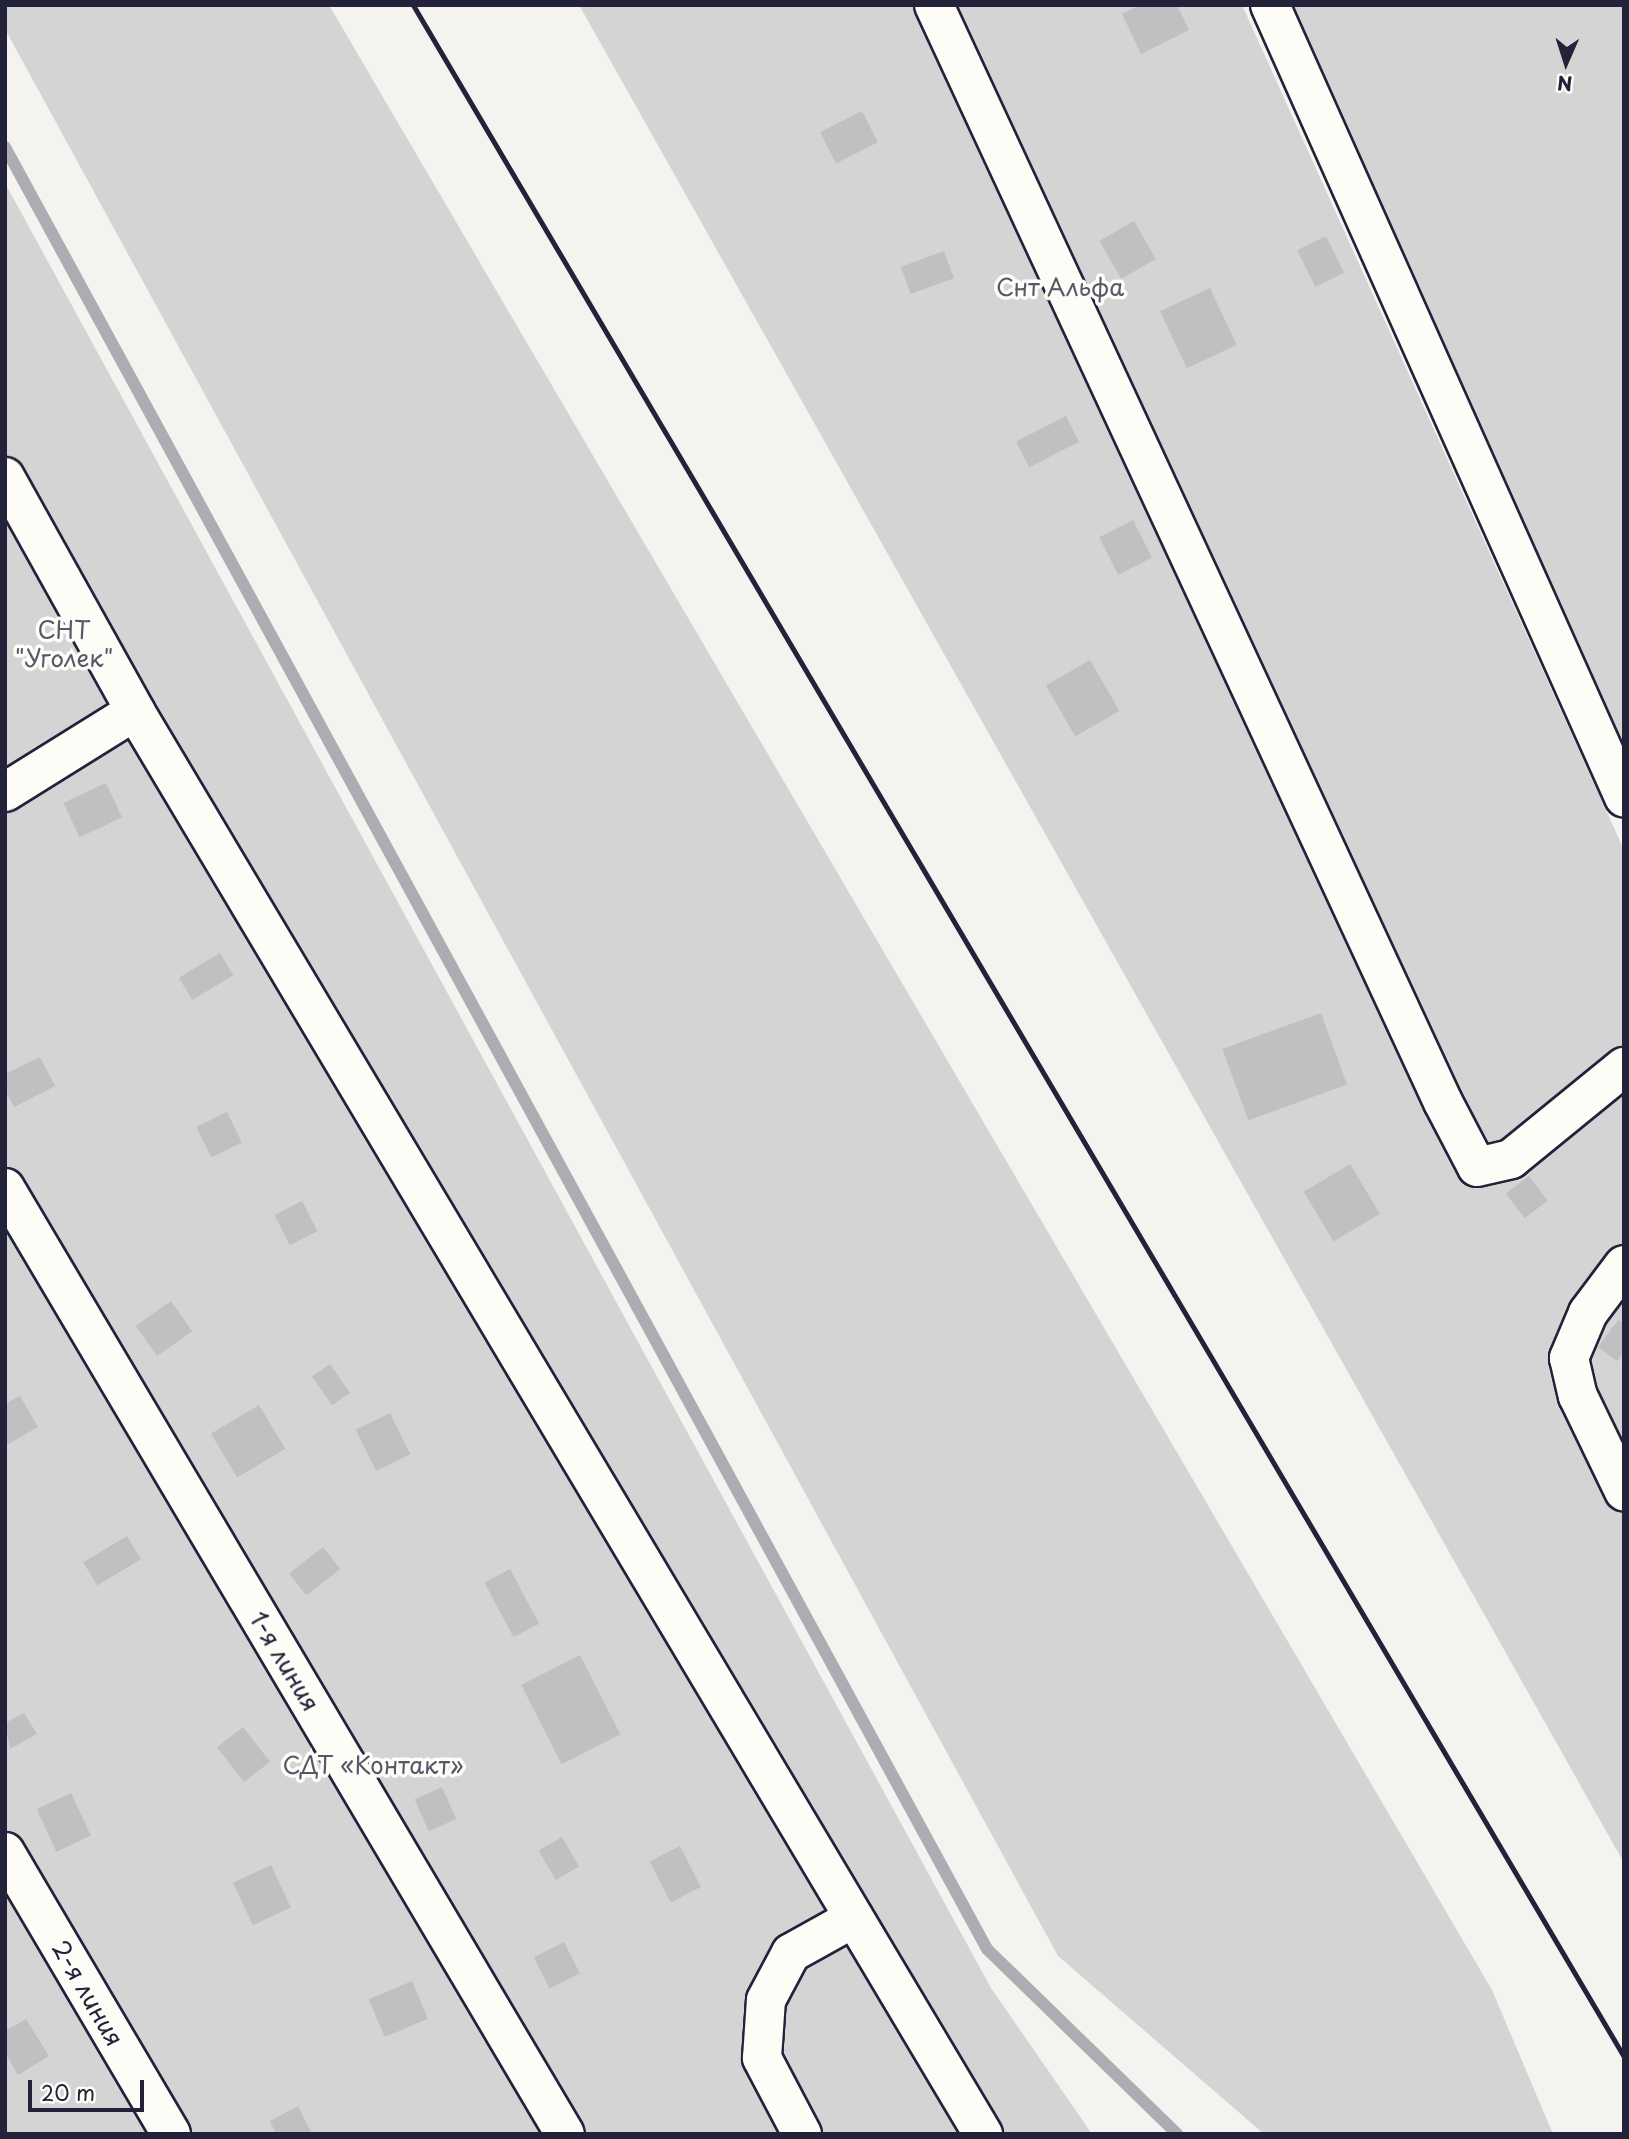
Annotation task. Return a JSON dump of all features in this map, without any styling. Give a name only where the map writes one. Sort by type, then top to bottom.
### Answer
[{"type":"street","points":[[934,5],[1443,1102],[1477,1167],[1511,1159],[1624,1067]]},
{"type":"street","points":[[1270,5],[1624,797]]},
{"type":"street","points":[[5,477],[135,711],[983,2134]]},
{"type":"street","points":[[5,792],[135,711]]},
{"type":"street","name":"1-я линия","points":[[5,1188],[565,2134]]},
{"type":"street","points":[[1624,1265],[1588,1313],[1569,1359],[1578,1395],[1624,1491]]},
{"type":"street","name":"2-я линия","points":[[5,1852],[171,2134]]},
{"type":"street","points":[[803,2134],[762,2059],[766,2000],[791,1953],[854,1918]]},
{"type":"green space","points":[[5,5],[329,5],[1492,1990],[1553,2134],[1264,2134],[1058,1956],[5,29]]},
{"type":"green space","name":"Снт Альфа","points":[[579,5],[1242,5],[1624,850],[1624,1863]]},
{"type":"green space","points":[[1286,5],[1624,5],[1624,762]]},
{"type":"green space","name":"СДТ «Контакт»","points":[[5,183],[991,1988],[1092,2134],[5,2134]]},
{"type":"building","points":[[1140,5],[1177,5],[1189,30],[1141,54],[1122,14]]},
{"type":"building","points":[[862,111],[878,142],[836,164],[820,132]]},
{"type":"building","points":[[1134,221],[1156,259],[1121,279],[1099,241]]},
{"type":"building","points":[[1326,236],[1344,273],[1315,287],[1297,250]]},
{"type":"building","points":[[944,251],[954,278],[911,294],[901,267]]},
{"type":"building","points":[[1210,288],[1237,345],[1187,368],[1160,311]]},
{"type":"building","points":[[1066,416],[1079,442],[1029,467],[1016,441]]},
{"type":"building","points":[[1133,520],[1152,557],[1118,575],[1099,537]]},
{"type":"building","points":[[1090,660],[1120,711],[1075,737],[1046,686]]},
{"type":"building","points":[[106,783],[122,817],[79,837],[63,803]]},
{"type":"building","points":[[220,953],[233,975],[192,1000],[179,978]]},
{"type":"building","points":[[1321,1013],[1347,1084],[1248,1120],[1222,1049]]},
{"type":"building","points":[[40,1057],[55,1086],[14,1107],[5,1090],[5,1074]]},
{"type":"building","points":[[227,1112],[242,1143],[211,1157],[196,1127]]},
{"type":"building","points":[[1350,1164],[1380,1214],[1334,1242],[1304,1192]]},
{"type":"building","points":[[1529,1176],[1548,1201],[1524,1218],[1506,1193]]},
{"type":"building","points":[[302,1201],[317,1231],[290,1245],[274,1215]]},
{"type":"building","points":[[171,1301],[192,1331],[157,1356],[136,1326]]},
{"type":"building","points":[[1618,1320],[1624,1324],[1624,1352],[1617,1361],[1598,1347]]},
{"type":"building","points":[[330,1364],[350,1393],[332,1405],[312,1377]]},
{"type":"building","points":[[20,1396],[38,1427],[5,1446],[5,1404]]},
{"type":"building","points":[[259,1405],[285,1449],[237,1478],[211,1434]]},
{"type":"building","points":[[390,1413],[410,1454],[376,1471],[356,1430]]},
{"type":"building","points":[[127,1536],[141,1559],[97,1585],[83,1562]]},
{"type":"building","points":[[323,1547],[340,1569],[306,1596],[289,1573]]},
{"type":"building","points":[[510,1569],[539,1624],[514,1637],[484,1583]]},
{"type":"building","points":[[580,1655],[620,1734],[562,1764],[521,1685]]},
{"type":"building","points":[[24,1713],[37,1734],[10,1749],[5,1723]]},
{"type":"building","points":[[243,1727],[270,1762],[244,1782],[217,1747]]},
{"type":"building","points":[[442,1787],[456,1819],[429,1831],[415,1799]]},
{"type":"building","points":[[71,1793],[91,1836],[56,1852],[37,1809]]},
{"type":"building","points":[[562,1837],[579,1866],[556,1880],[539,1850]]},
{"type":"building","points":[[680,1846],[701,1887],[671,1902],[650,1861]]},
{"type":"building","points":[[271,1865],[291,1908],[253,1925],[233,1883]]},
{"type":"building","points":[[564,1942],[580,1973],[550,1989],[534,1957]]},
{"type":"building","points":[[412,1981],[428,2019],[385,2037],[369,1999]]},
{"type":"building","points":[[26,2019],[49,2056],[18,2075],[5,2053],[5,2031]]},
{"type":"building","points":[[298,2106],[312,2134],[276,2134],[270,2121]]},
{"type":"waterway","points":[[5,147],[987,1949],[1177,2134]]},
{"type":"railway","points":[[413,5],[1624,2057]]},
{"type":"park label","name":"СНТ \"Уголек\"","points":[[64,644]]}]
